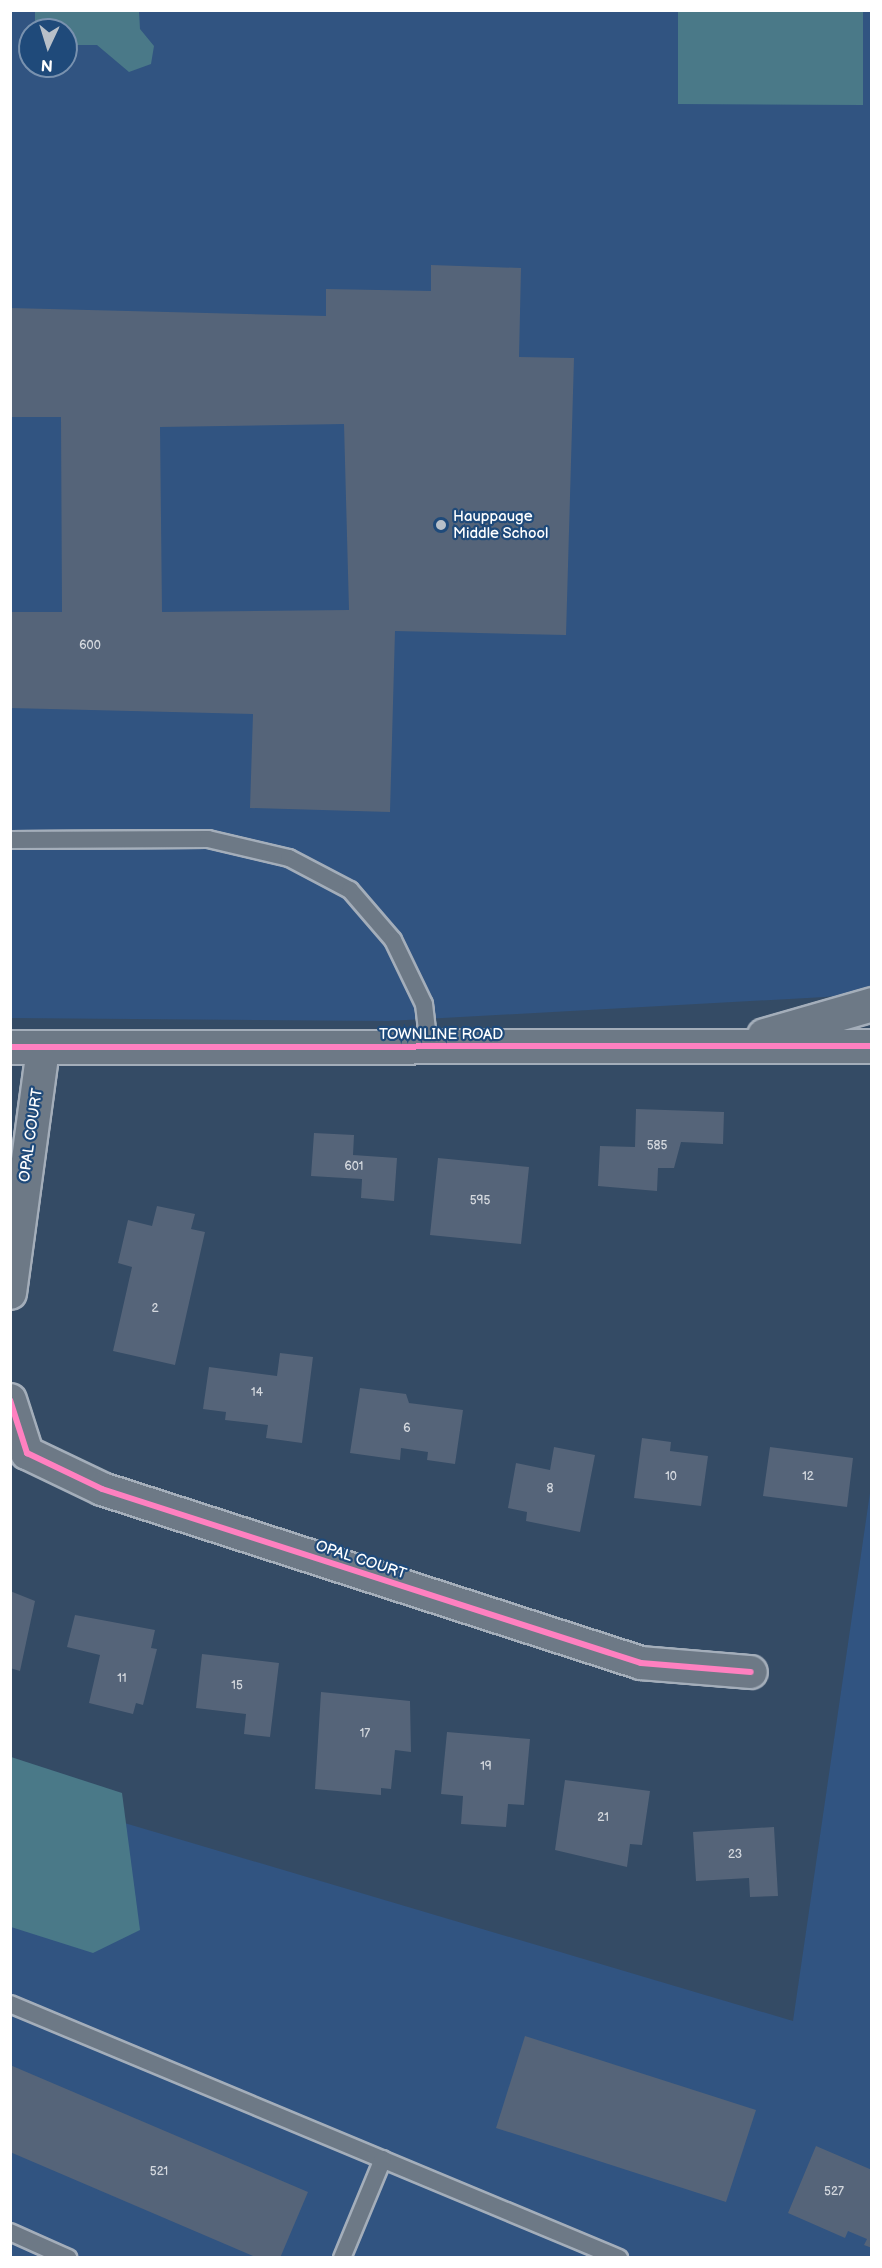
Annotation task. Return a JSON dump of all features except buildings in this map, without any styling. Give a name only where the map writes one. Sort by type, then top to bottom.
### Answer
[{"type":"street","points":[[724,1046],[872,1004]]},
{"type":"street","name":"TOWNLINE ROAD","points":[[10,1047],[872,1046]]},
{"type":"street","name":"OPAL COURT","points":[[10,1293],[43,1048]]},
{"type":"street","name":"OPAL COURT","points":[[10,1400],[27,1453],[102,1489],[641,1663],[751,1672]]},
{"type":"lane","points":[[10,840],[208,839],[289,858],[350,890],[393,940],[424,1004],[429,1047]]},
{"type":"lane","points":[[10,2004],[619,2258]]},
{"type":"lane","points":[[342,2258],[383,2159]]},
{"type":"lane","points":[[10,2232],[68,2258]]},
{"type":"shaded area","name":"Hauppauge Middle School","points":[[11,11],[871,11],[871,985],[860,993],[825,997],[388,1021],[11,1018]]},
{"type":"shaded area","points":[[35,11],[139,11],[140,29],[154,46],[151,64],[129,72],[97,45],[78,45],[78,18],[35,18]]},
{"type":"shaded area","points":[[678,11],[863,11],[863,105],[678,104]]},
{"type":"shaded area","points":[[871,1486],[871,2257],[11,2257],[10,1789],[793,2021]]},
{"type":"shaded area","points":[[11,1757],[122,1793],[140,1930],[93,1953],[11,1927]]},
{"type":"cycle path","points":[[10,1047],[872,1046]]},
{"type":"cycle path","points":[[10,1400],[27,1453],[102,1489],[641,1663],[751,1672]]},
{"type":"place","name":"Hauppauge Middle School","points":[[441,525]]}]
